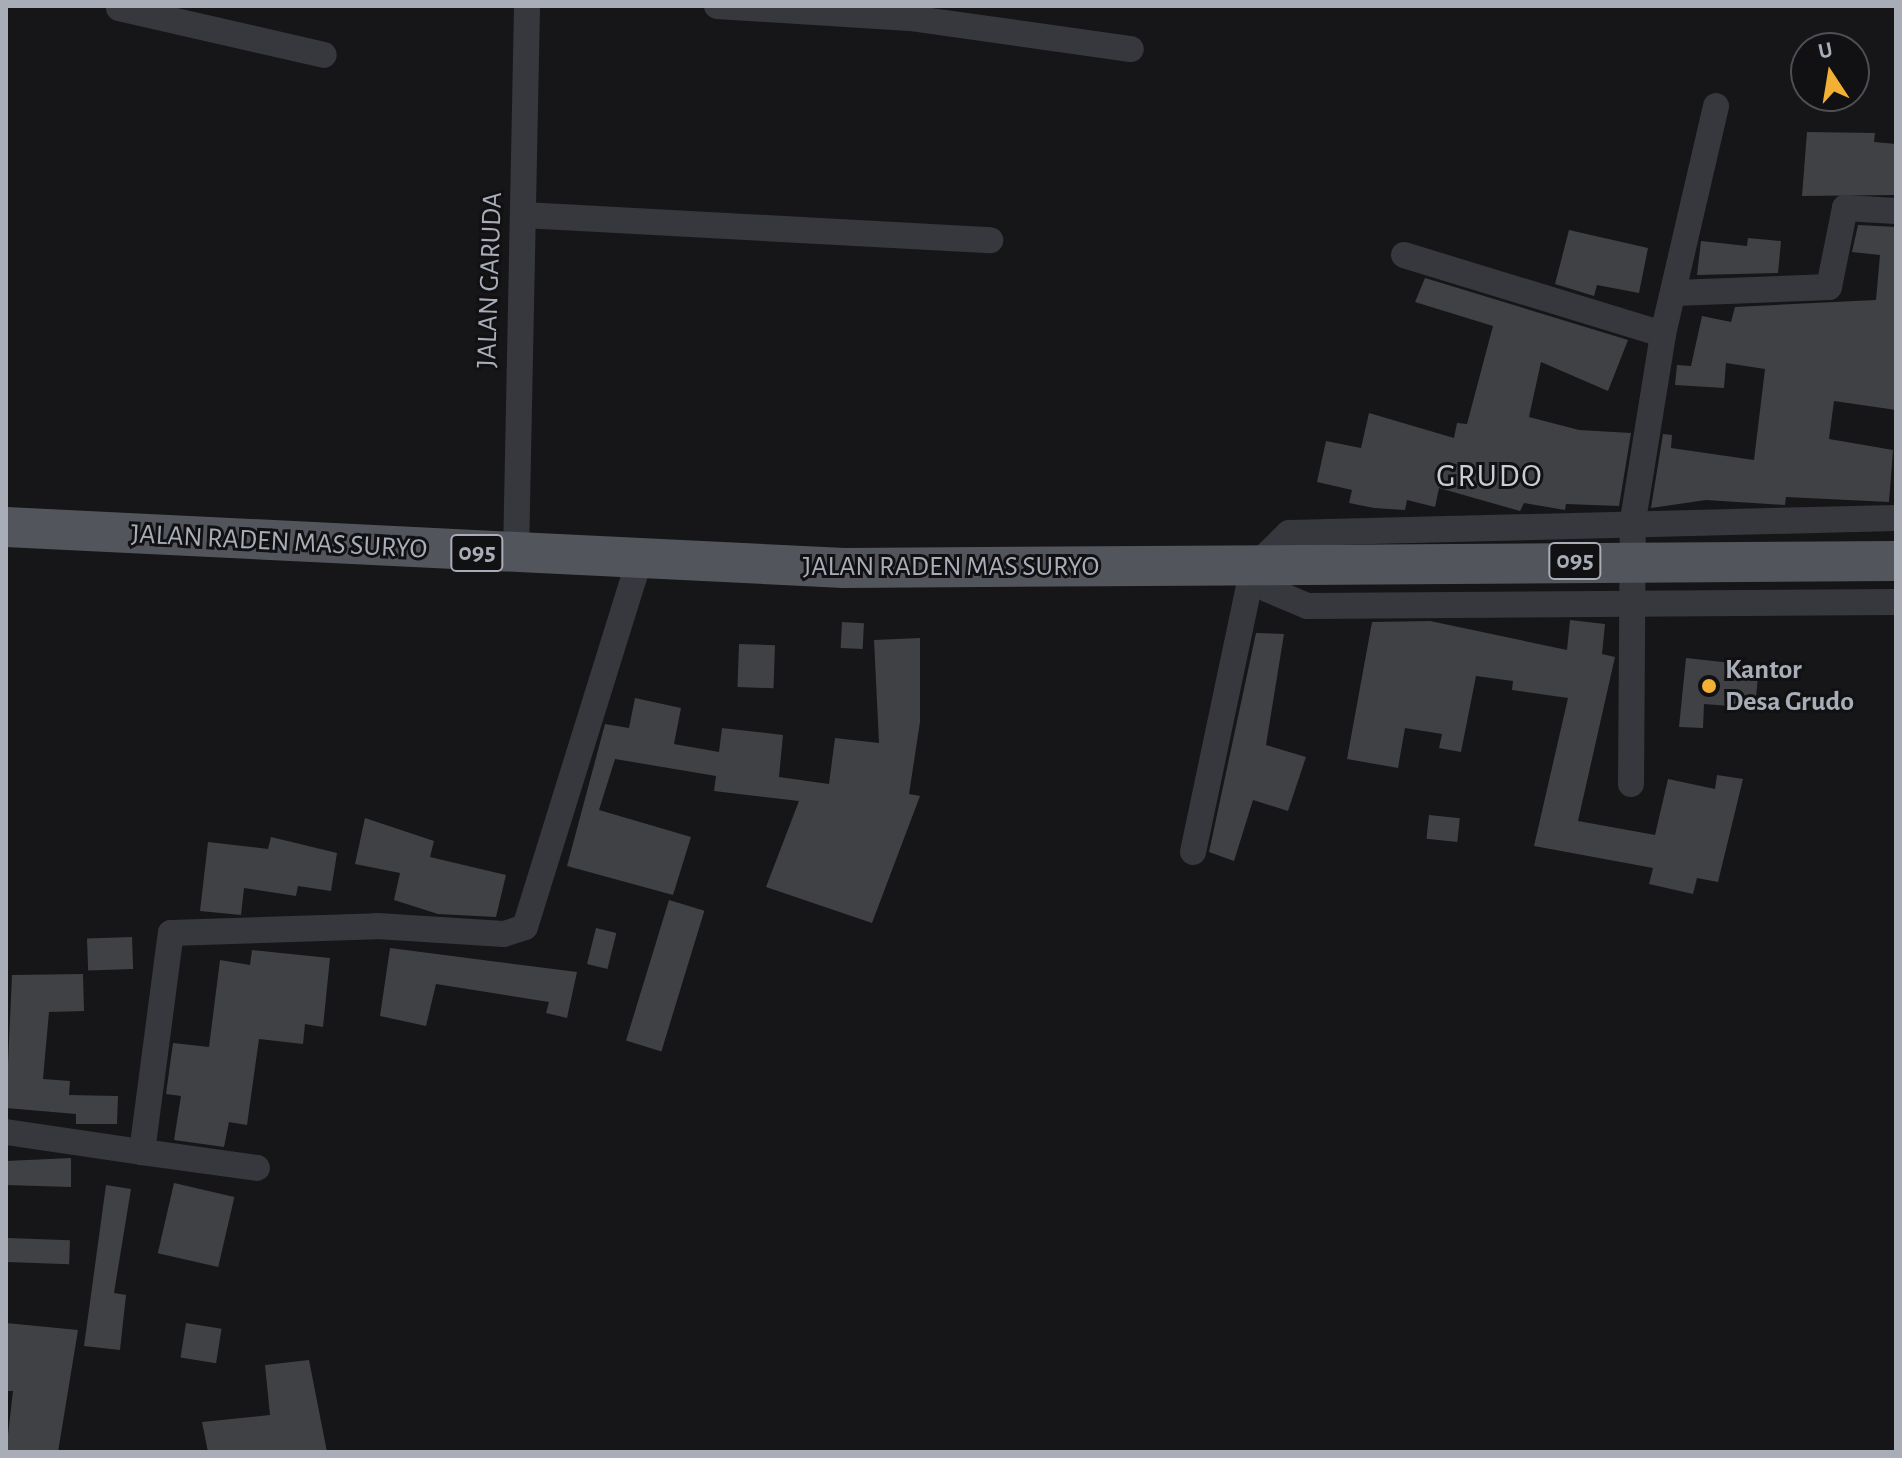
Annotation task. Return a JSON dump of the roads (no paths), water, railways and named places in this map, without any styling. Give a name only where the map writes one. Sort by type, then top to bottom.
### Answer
[{"type":"main road","name":"JALAN RADEN MAS SURYO","points":[[6,527],[639,562],[1253,568],[1635,560],[1896,561]]},
{"type":"street","name":"JALAN GARUDA","points":[[516,555],[527,6]]},
{"type":"street","points":[[717,6],[910,18],[1131,49]]},
{"type":"street","points":[[112,7],[324,55]]},
{"type":"street","points":[[1631,784],[1637,605],[1633,520],[1663,334],[1675,293],[1716,106]]},
{"type":"street","points":[[1675,293],[1829,287],[1838,217],[1845,208],[1896,211]]},
{"type":"street","points":[[524,215],[990,240]]},
{"type":"street","points":[[1404,255],[1663,334]]},
{"type":"street","points":[[1193,852],[1253,568],[1273,543],[1301,529],[1633,520],[1896,518]]},
{"type":"street","points":[[142,1152],[171,933],[377,926],[504,934],[525,927],[639,562]]},
{"type":"street","points":[[1253,568],[1267,589],[1307,606],[1896,602]]},
{"type":"street","points":[[6,1132],[257,1168]]},
{"type":"place","name":"Kantor Desa Grudo","points":[[1709,686]]},
{"type":"district","name":"GRUDO","points":[[1490,476]]}]
